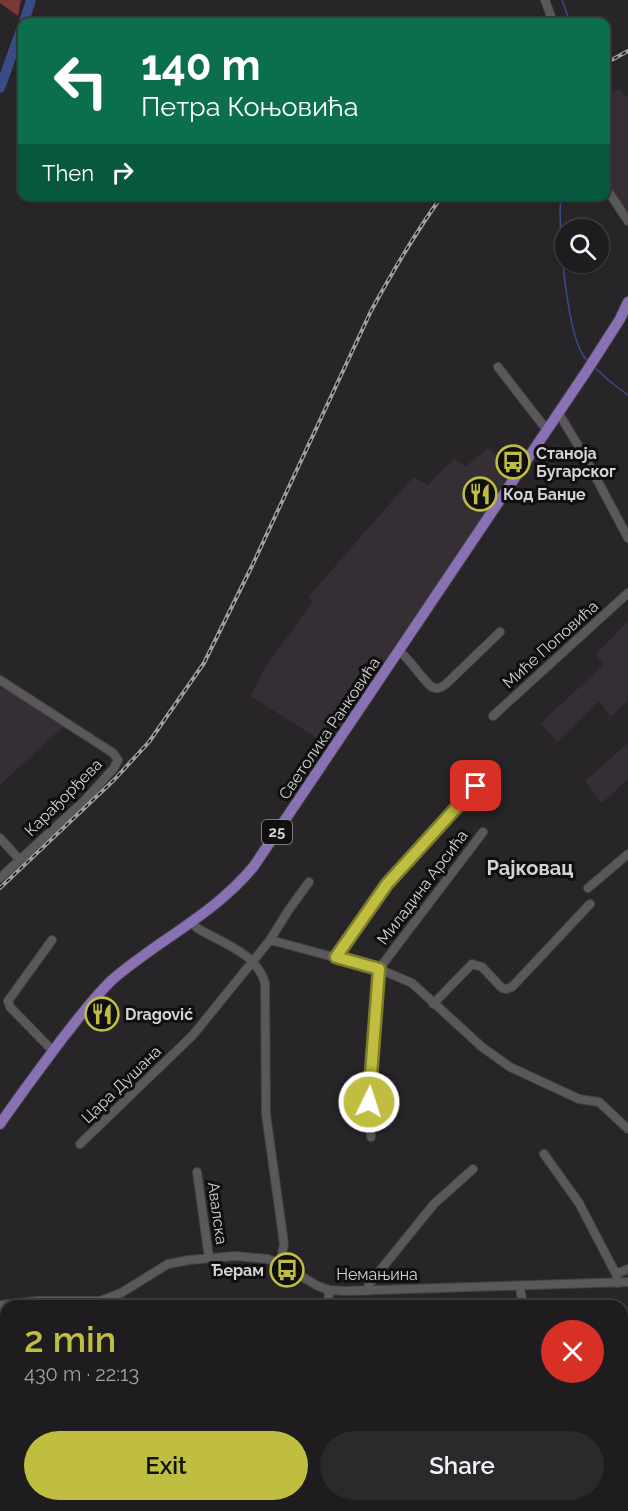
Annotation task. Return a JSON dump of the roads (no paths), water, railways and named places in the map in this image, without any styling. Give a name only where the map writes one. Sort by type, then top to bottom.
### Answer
[{"type":"main road","name":"Светолика Ранковића","points":[[0,1124],[88,1006],[111,981],[226,896],[254,866],[625,314],[628,302]]},
{"type":"street","points":[[545,0],[552,18]]},
{"type":"street","points":[[610,194],[628,221]]},
{"type":"street","points":[[498,367],[546,429]]},
{"type":"street","points":[[558,412],[628,538]]},
{"type":"street","name":"Миће Поповића","points":[[493,716],[628,593]]},
{"type":"street","points":[[399,651],[411,661],[432,688],[439,688],[500,632]]},
{"type":"street","name":"Карађорђева","points":[[0,680],[113,753],[118,760],[114,768],[78,807],[0,878]]},
{"type":"street","points":[[336,957],[387,884],[489,771]]},
{"type":"street","name":"Миладина Арсића","points":[[371,1137],[369,1102],[379,969],[483,832]]},
{"type":"street","points":[[0,838],[20,860]]},
{"type":"street","points":[[588,888],[628,854]]},
{"type":"street","name":"Цара Душана","points":[[80,1144],[192,1035],[270,940],[309,882]]},
{"type":"street","points":[[433,1004],[472,964],[479,964],[502,988],[512,987],[590,903]]},
{"type":"street","points":[[191,922],[196,928],[231,946],[252,961],[261,972],[266,992],[267,1113],[285,1244],[280,1264]]},
{"type":"street","points":[[52,940],[8,1000],[10,1007],[54,1050]]},
{"type":"street","points":[[270,940],[379,969],[412,983],[483,1047],[510,1067],[579,1099],[599,1102],[628,1129]]},
{"type":"street","points":[[544,1154],[579,1203],[617,1278],[628,1269]]},
{"type":"street","points":[[367,1291],[369,1284],[434,1204],[473,1169]]},
{"type":"street","name":"Авалска","points":[[197,1172],[209,1258]]},
{"type":"street","name":"Немањина","points":[[103,1300],[121,1293],[168,1264],[209,1258],[258,1257],[280,1264],[306,1280],[329,1290],[520,1287],[617,1278],[628,1282]]},
{"type":"street","points":[[520,1287],[522,1300]]},
{"type":"street","points":[[328,1300],[329,1290]]},
{"type":"waterway","points":[[25,18],[31,0]]},
{"type":"waterway","points":[[562,0],[569,18]]},
{"type":"waterway","points":[[0,88],[18,38]]},
{"type":"waterway","points":[[561,201],[562,256],[569,308],[580,349],[587,360]]},
{"type":"waterway","points":[[595,368],[628,395]]},
{"type":"railway","points":[[610,61],[628,51]]},
{"type":"railway","points":[[0,888],[114,780],[149,742],[204,663],[371,311],[405,252],[439,201]]},
{"type":"place","name":"Станоја Бугарског","points":[[513,462]]},
{"type":"place","name":"Код Банџе","points":[[480,494]]},
{"type":"place","name":"Dragović","points":[[102,1014]]},
{"type":"place","name":"Ђерам","points":[[287,1270]]},
{"type":"district","name":"Рајковац","points":[[530,868]]}]
